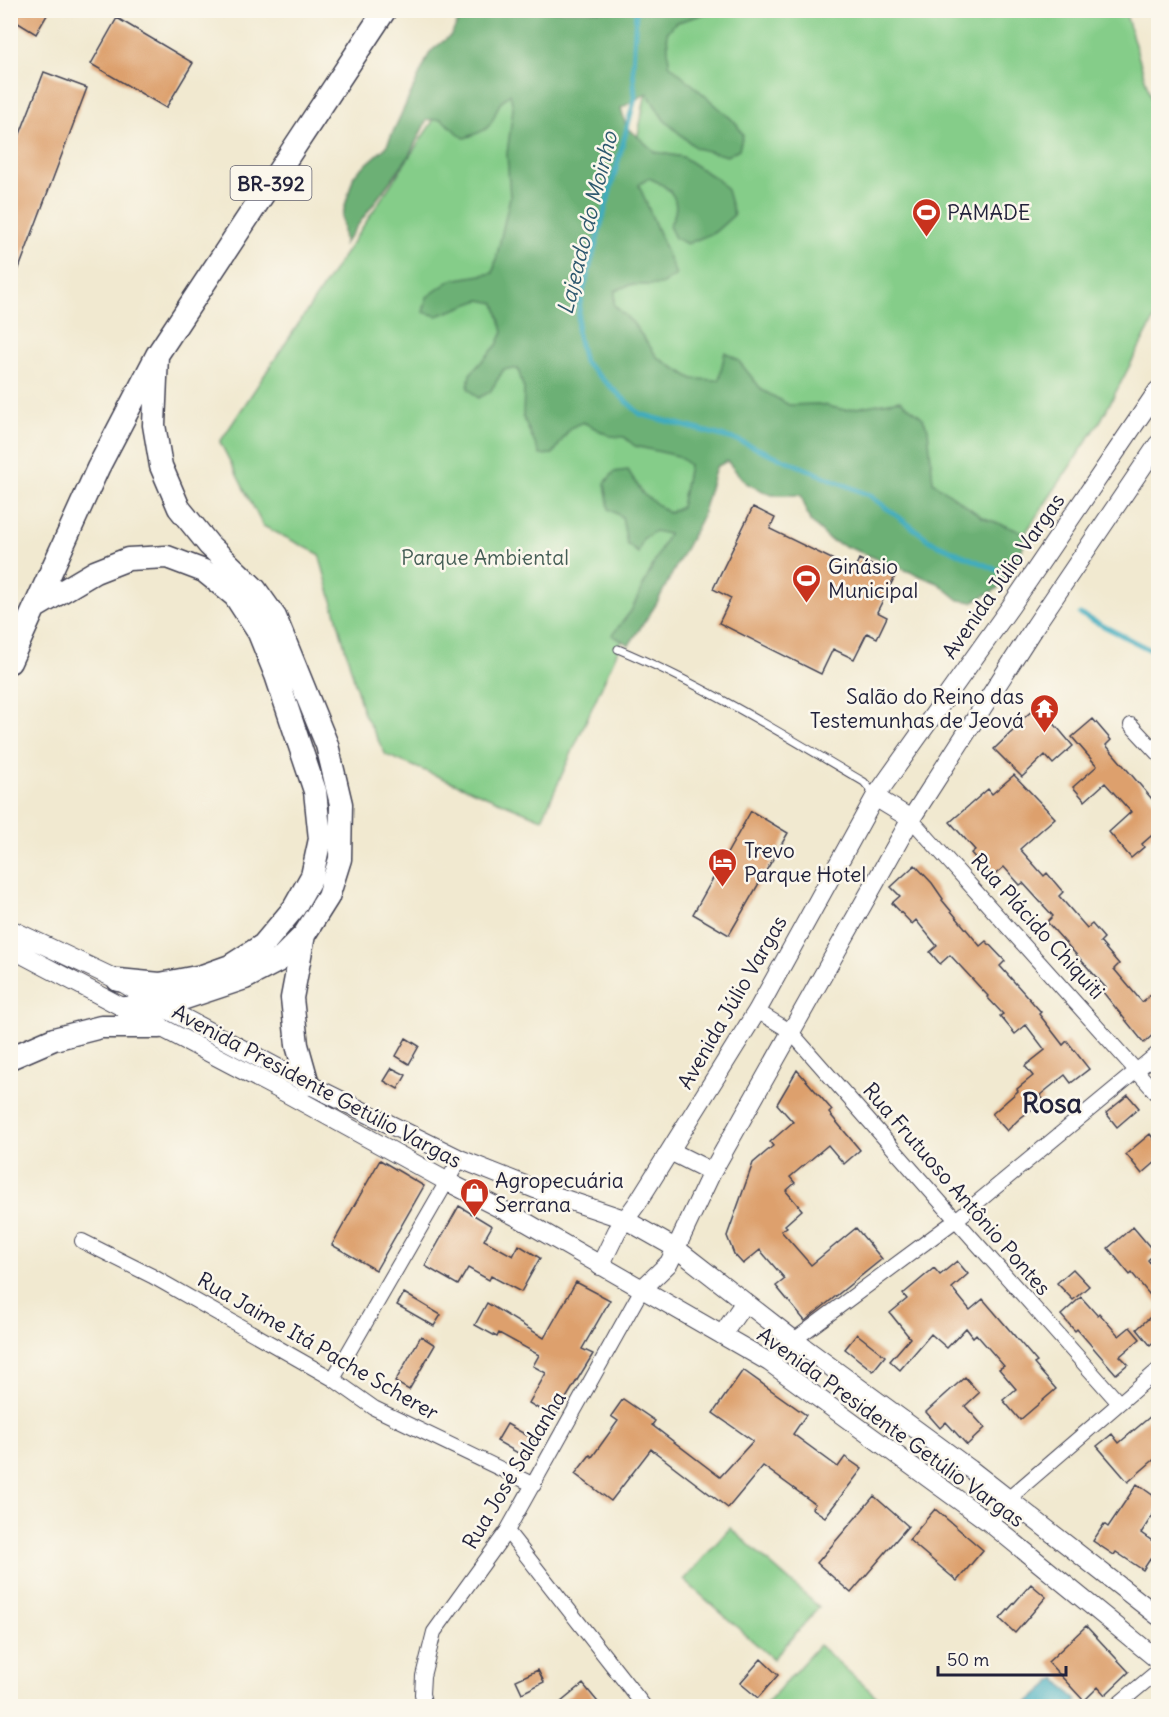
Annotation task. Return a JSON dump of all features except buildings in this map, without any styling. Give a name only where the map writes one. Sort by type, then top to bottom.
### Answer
[{"type":"highway","name":"BR-392","points":[[10,662],[98,468],[158,355],[385,10]]},
{"type":"highway","points":[[10,1058],[54,1039],[100,1027],[160,1017],[278,961],[304,935],[328,897],[340,859],[341,804],[327,745],[275,617],[255,589],[210,545],[179,508],[162,466],[154,425],[158,355]]},
{"type":"highway","points":[[36,607],[95,572],[128,560],[167,557],[204,571],[235,596],[259,633],[276,675],[315,791],[320,839],[312,876],[294,908],[263,945],[230,966],[202,976],[160,984],[118,980]]},
{"type":"highway","points":[[304,935],[292,998],[297,1045],[308,1084]]},
{"type":"highway","points":[[126,1008],[160,1017]]},
{"type":"main road","name":"Avenida Júlio Vargas","points":[[600,1266],[624,1219],[670,1151],[757,1011],[875,796],[1011,606],[1158,390]]},
{"type":"main road","points":[[642,1289],[669,1263],[712,1172],[911,819],[1035,626],[1158,444]]},
{"type":"main road","points":[[1011,606],[1035,626]]},
{"type":"main road","name":"Rua Plácido Chiquiti","points":[[875,796],[911,819]]},
{"type":"main road","name":"Avenida Presidente Getúlio Vargas","points":[[13,936],[118,980],[160,1017],[286,1093],[517,1217],[769,1362],[990,1523],[1158,1660]]},
{"type":"main road","name":"Avenida Presidente Getúlio Vargas","points":[[13,936],[126,1008]]},
{"type":"main road","name":"Avenida Presidente Getúlio Vargas","points":[[160,1017],[308,1084],[460,1159],[535,1190],[624,1219],[677,1249],[794,1340],[1008,1499],[1158,1616]]},
{"type":"main road","points":[[670,1151],[712,1172]]},
{"type":"main road","points":[[517,1217],[535,1190]]},
{"type":"main road","points":[[722,1335],[745,1302]]},
{"type":"street","points":[[1131,725],[1158,754]]},
{"type":"street","name":"Rua Plácido Chiquiti","points":[[911,819],[1158,1095]]},
{"type":"street","name":"Rua Frutuoso Antônio Pontes","points":[[757,1011],[790,1031],[1119,1403]]},
{"type":"street","points":[[769,1362],[794,1340],[956,1220],[1158,1053]]},
{"type":"street","points":[[333,1379],[460,1159]]},
{"type":"street","name":"Rua Jaime Itá Pache Scherer","points":[[82,1241],[152,1276],[333,1379],[374,1408],[534,1485]]},
{"type":"street","name":"Rua José Saldanha","points":[[425,1707],[422,1694],[423,1676],[426,1655],[434,1632],[507,1532],[642,1289]]},
{"type":"street","points":[[990,1523],[1008,1499],[1158,1370]]},
{"type":"street","points":[[507,1532],[644,1707]]},
{"type":"street","points":[[1116,1707],[1158,1671]]},
{"type":"lane","points":[[618,649],[664,668],[759,721],[864,782],[875,796]]},
{"type":"green space","points":[[464,11],[714,11],[675,23],[667,33],[669,64],[736,123],[743,135],[739,149],[727,156],[696,148],[664,120],[647,93],[621,108],[626,126],[655,152],[683,157],[718,180],[727,190],[734,215],[715,232],[687,244],[675,238],[669,226],[676,210],[676,203],[670,191],[649,178],[639,185],[676,275],[661,285],[629,285],[615,291],[614,305],[633,323],[658,358],[693,379],[719,380],[725,352],[738,360],[762,390],[789,405],[818,404],[845,410],[900,400],[922,417],[928,429],[933,482],[982,517],[1027,534],[1019,559],[997,589],[973,602],[959,600],[938,583],[830,540],[810,521],[801,495],[771,495],[746,483],[727,461],[716,467],[701,519],[655,606],[629,645],[612,635],[631,611],[668,534],[655,531],[643,539],[638,553],[627,544],[622,517],[609,509],[605,483],[614,472],[628,470],[643,494],[669,513],[681,507],[689,465],[678,456],[635,446],[624,437],[610,436],[583,422],[570,428],[553,454],[540,455],[523,417],[524,389],[518,369],[504,369],[490,392],[478,398],[468,388],[470,374],[497,345],[503,332],[495,303],[480,300],[437,316],[423,312],[427,297],[451,280],[493,273],[510,197],[507,154],[513,108],[510,94],[498,107],[488,127],[464,138],[441,119],[427,120],[408,157],[344,244],[342,216],[354,175],[386,147],[430,52],[451,35]]},
{"type":"green space","name":"PAMADE","points":[[661,11],[1125,11],[1154,109],[1158,109],[1158,312],[1101,420],[1016,547],[599,345]]},
{"type":"green space","name":"Parque Ambiental","points":[[470,65],[525,106],[557,415],[708,460],[622,641],[542,819],[386,755],[363,712],[319,554],[263,526],[220,442]]},
{"type":"green space","points":[[730,1528],[819,1607],[773,1659],[684,1580]]},
{"type":"green space","points":[[819,1645],[877,1697],[869,1706],[764,1706]]},
{"type":"water","points":[[1056,1678],[1077,1701],[1071,1706],[1024,1706]]},
{"type":"waterway","name":"Lajeado do Moinho","points":[[636,10],[633,67],[635,98],[580,303],[577,332],[584,362],[640,414],[737,440],[869,495],[932,542],[1004,573]]},
{"type":"waterway","name":"Lajeado do Moinho","points":[[1080,614],[1158,654]]},
{"type":"place","name":"PAMADE","points":[[926,238]]},
{"type":"place","name":"Ginásio Municipal","points":[[807,604]]},
{"type":"place","name":"Salão do Reino das Testemunhas de Jeová","points":[[1045,734]]},
{"type":"place","name":"Trevo Parque Hotel","points":[[723,888]]},
{"type":"place","name":"Agropecuária Serrana","points":[[474,1218]]},
{"type":"district","name":"Rosa","points":[[1052,1103]]}]
